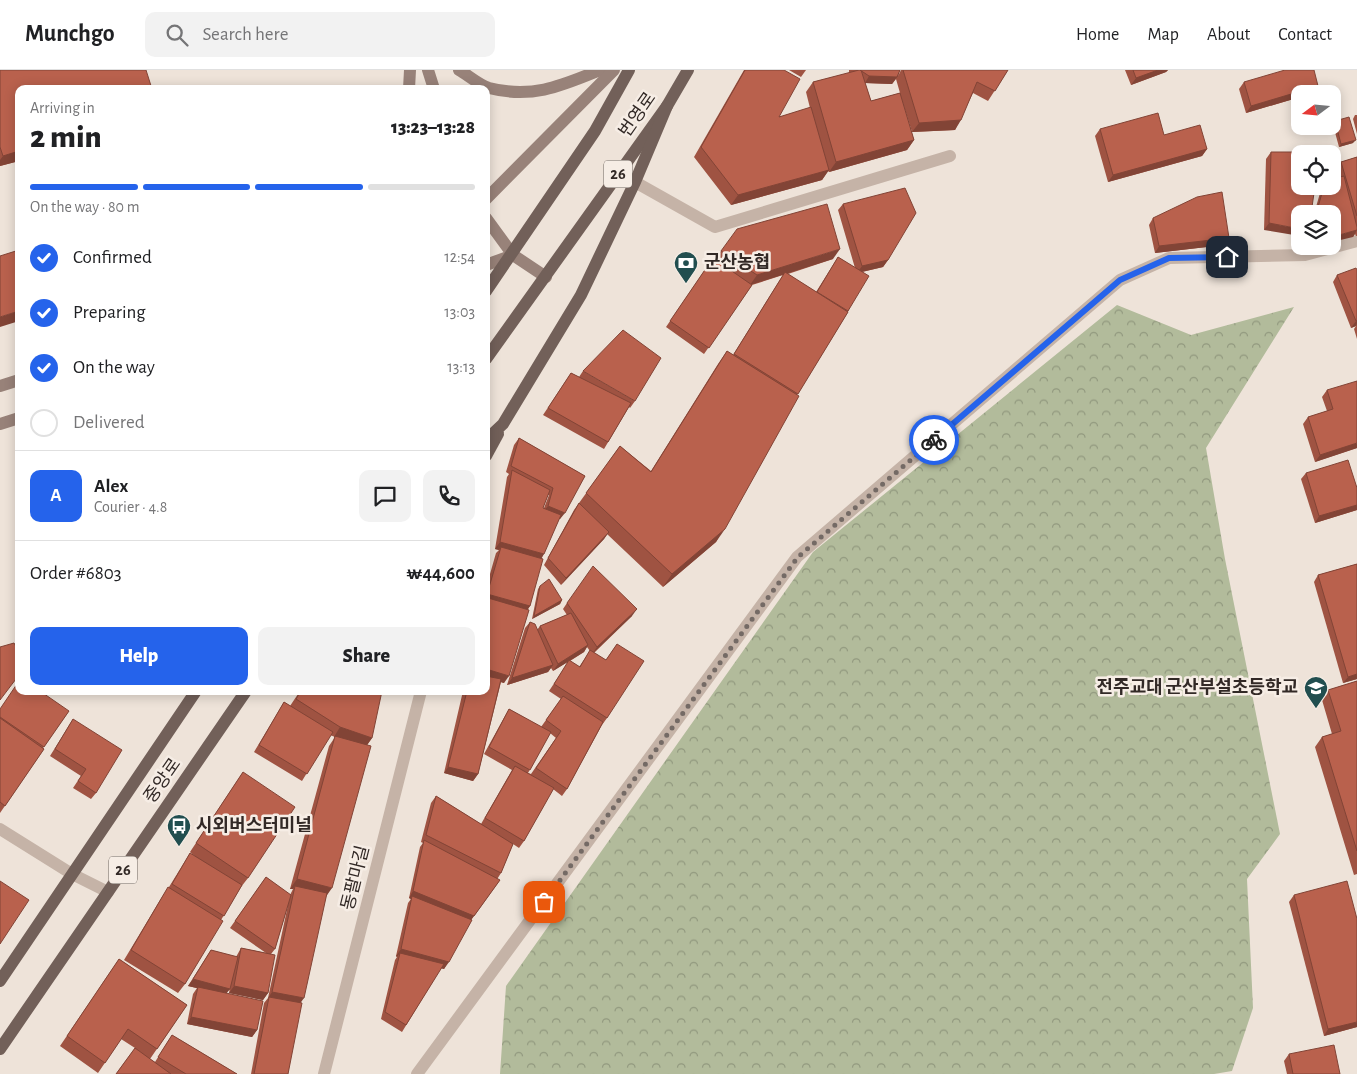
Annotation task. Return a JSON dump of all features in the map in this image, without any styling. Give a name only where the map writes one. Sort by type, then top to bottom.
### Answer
[{"type":"main road","name":"번영로","points":[[512,256],[595,131],[629,70]]},
{"type":"main road","name":"번영로","points":[[546,277],[667,106],[688,70]]},
{"type":"main road","points":[[490,448],[581,295],[636,182],[667,106]]},
{"type":"main road","name":"26","points":[[490,286],[512,256]]},
{"type":"main road","name":"26","points":[[490,354],[546,277]]},
{"type":"main road","points":[[490,436],[503,424]]},
{"type":"main road","name":"중앙로","points":[[0,981],[193,695]]},
{"type":"main road","name":"중앙로","points":[[0,1049],[243,695]]},
{"type":"street","points":[[409,85],[410,70]]},
{"type":"street","points":[[428,70],[433,85]]},
{"type":"street","points":[[459,70],[482,85]]},
{"type":"street","points":[[490,88],[528,92],[558,88],[600,70]]},
{"type":"street","points":[[490,195],[614,70]]},
{"type":"street","points":[[636,182],[715,227],[950,156]]},
{"type":"street","points":[[490,224],[512,256],[546,277]]},
{"type":"street","points":[[417,1074],[798,557],[1120,280],[1169,258],[1304,256],[1357,241]]},
{"type":"street","points":[[490,264],[512,256]]},
{"type":"street","points":[[0,386],[15,381]]},
{"type":"street","points":[[0,424],[15,419]]},
{"type":"street","name":"동팔마길","points":[[324,1074],[420,695]]},
{"type":"street","points":[[0,829],[72,874],[108,892]]},
{"type":"green space","points":[[1117,305],[1191,335],[1294,307],[1206,448],[1225,559],[1280,834],[1247,879],[1253,1008],[1232,1071],[1214,1074],[500,1074],[506,986],[813,552]]},
{"type":"building","points":[[0,70],[146,70],[151,85],[15,85],[15,152],[3,156],[0,147]]},
{"type":"building","points":[[745,70],[784,70],[800,79],[779,117],[811,107],[829,170],[738,195],[701,147]]},
{"type":"building","points":[[860,70],[900,70],[897,77],[869,76]]},
{"type":"building","points":[[861,70],[871,101],[900,93],[914,140],[836,162],[813,82]]},
{"type":"building","points":[[903,70],[1008,70],[995,91],[977,82],[961,120],[919,123]]},
{"type":"building","points":[[1133,70],[1158,70],[1136,78]]},
{"type":"building","points":[[1285,70],[1314,70],[1318,85],[1291,85],[1291,94],[1251,106],[1244,82]]},
{"type":"building","points":[[1158,113],[1164,135],[1200,125],[1207,149],[1113,175],[1100,129]]},
{"type":"building","points":[[1349,117],[1356,140],[1341,144],[1339,135],[1341,135],[1341,119]]},
{"type":"building","points":[[1271,152],[1291,152],[1291,195],[1314,195],[1312,205],[1291,205],[1291,227],[1269,223]]},
{"type":"building","points":[[1357,157],[1357,216],[1341,162]]},
{"type":"building","points":[[1344,176],[1357,230],[1341,234],[1341,205],[1319,205],[1321,195],[1341,195],[1341,177]]},
{"type":"building","points":[[905,188],[916,213],[888,260],[862,266],[843,204]]},
{"type":"building","points":[[1222,192],[1229,238],[1159,246],[1153,218],[1197,197]]},
{"type":"building","points":[[827,204],[840,249],[757,275],[721,251],[737,229]]},
{"type":"building","points":[[15,251],[15,312],[0,317],[0,256]]},
{"type":"building","points":[[838,257],[869,276],[848,311],[817,292]]},
{"type":"building","points":[[713,258],[752,285],[709,348],[670,321]]},
{"type":"building","points":[[1356,268],[1357,320],[1356,321],[1337,275]]},
{"type":"building","points":[[785,272],[848,312],[798,394],[734,354]]},
{"type":"building","points":[[623,330],[661,358],[635,401],[583,371]]},
{"type":"building","points":[[727,351],[799,396],[725,529],[672,574],[586,493],[620,446],[651,472]]},
{"type":"building","points":[[571,373],[631,403],[608,442],[548,408]]},
{"type":"building","points":[[1357,381],[1357,443],[1320,455],[1308,417],[1333,409],[1327,390]]},
{"type":"building","points":[[519,438],[585,476],[565,513],[548,506],[553,488],[511,466]]},
{"type":"building","points":[[1348,460],[1357,488],[1357,505],[1319,516],[1306,473]]},
{"type":"building","points":[[512,470],[550,490],[543,508],[561,515],[544,554],[500,542]]},
{"type":"building","points":[[579,503],[609,532],[566,578],[548,558]]},
{"type":"building","points":[[501,547],[543,559],[530,606],[490,595],[490,584]]},
{"type":"building","points":[[1357,564],[1357,674],[1348,677],[1318,575]]},
{"type":"building","points":[[593,566],[637,609],[597,647],[567,603]]},
{"type":"building","points":[[549,579],[562,600],[534,616],[540,586]]},
{"type":"building","points":[[490,599],[529,610],[509,676],[490,670]]},
{"type":"building","points":[[571,613],[588,645],[558,664],[540,626]]},
{"type":"building","points":[[530,622],[535,624],[553,665],[512,678]]},
{"type":"building","points":[[14,643],[15,645],[15,680],[0,700],[0,647]]},
{"type":"building","points":[[617,644],[644,661],[607,718],[554,684],[569,660],[580,667],[590,650],[606,660]]},
{"type":"building","points":[[490,677],[501,679],[478,774],[448,767],[466,695],[490,695]]},
{"type":"building","points":[[1357,681],[1357,851],[1322,737],[1341,731],[1328,690]]},
{"type":"building","points":[[15,687],[15,695],[46,695],[69,711],[44,747],[0,717],[0,709]]},
{"type":"building","points":[[298,695],[381,695],[372,738],[340,727],[296,699]]},
{"type":"building","points":[[563,696],[603,722],[567,789],[536,768],[561,731],[546,720]]},
{"type":"building","points":[[284,702],[333,732],[307,774],[259,745]]},
{"type":"building","points":[[509,709],[551,732],[530,770],[489,747]]},
{"type":"building","points":[[0,718],[44,749],[5,806],[0,802]]},
{"type":"building","points":[[73,719],[122,750],[96,793],[78,781],[86,769],[55,749]]},
{"type":"building","points":[[335,736],[371,746],[332,888],[297,879]]},
{"type":"building","points":[[515,766],[554,788],[524,841],[485,818]]},
{"type":"building","points":[[243,772],[295,807],[248,878],[196,843]]},
{"type":"building","points":[[436,796],[513,844],[501,873],[426,835]]},
{"type":"building","points":[[424,840],[500,880],[474,916],[413,891]]},
{"type":"building","points":[[190,853],[242,885],[224,916],[172,884]]},
{"type":"building","points":[[266,877],[291,895],[275,949],[235,921]]},
{"type":"building","points":[[0,881],[29,900],[0,944]]},
{"type":"building","points":[[1347,881],[1357,919],[1357,1022],[1328,1029],[1294,895]]},
{"type":"building","points":[[295,886],[327,893],[304,998],[272,992]]},
{"type":"building","points":[[168,887],[223,921],[185,984],[131,950]]},
{"type":"building","points":[[412,896],[472,920],[449,962],[401,949]]},
{"type":"building","points":[[241,948],[275,955],[268,993],[234,986]]},
{"type":"building","points":[[211,950],[238,957],[230,989],[193,979]]},
{"type":"building","points":[[400,953],[444,964],[406,1025],[385,1012]]},
{"type":"building","points":[[119,959],[187,1005],[157,1049],[128,1029],[105,1063],[67,1036]]},
{"type":"building","points":[[198,987],[263,1001],[257,1030],[191,1017]]},
{"type":"building","points":[[269,997],[302,1003],[288,1074],[254,1074]]},
{"type":"building","points":[[172,1035],[237,1074],[186,1074],[158,1057]]},
{"type":"building","points":[[1334,1045],[1340,1074],[1293,1074],[1289,1054]]},
{"type":"building","points":[[135,1048],[171,1074],[116,1074]]},
{"type":"way so far","points":[[544,902],[798,557],[934,440]]},
{"type":"place","name":"군산농협","points":[[686,284]]},
{"type":"place","name":"전주교대 군산부설초등학교","points":[[1316,709]]},
{"type":"place","name":"시외버스터미널","points":[[179,847]]},
{"type":"route","points":[[934,440],[1120,280],[1169,258],[1227,257]]}]
